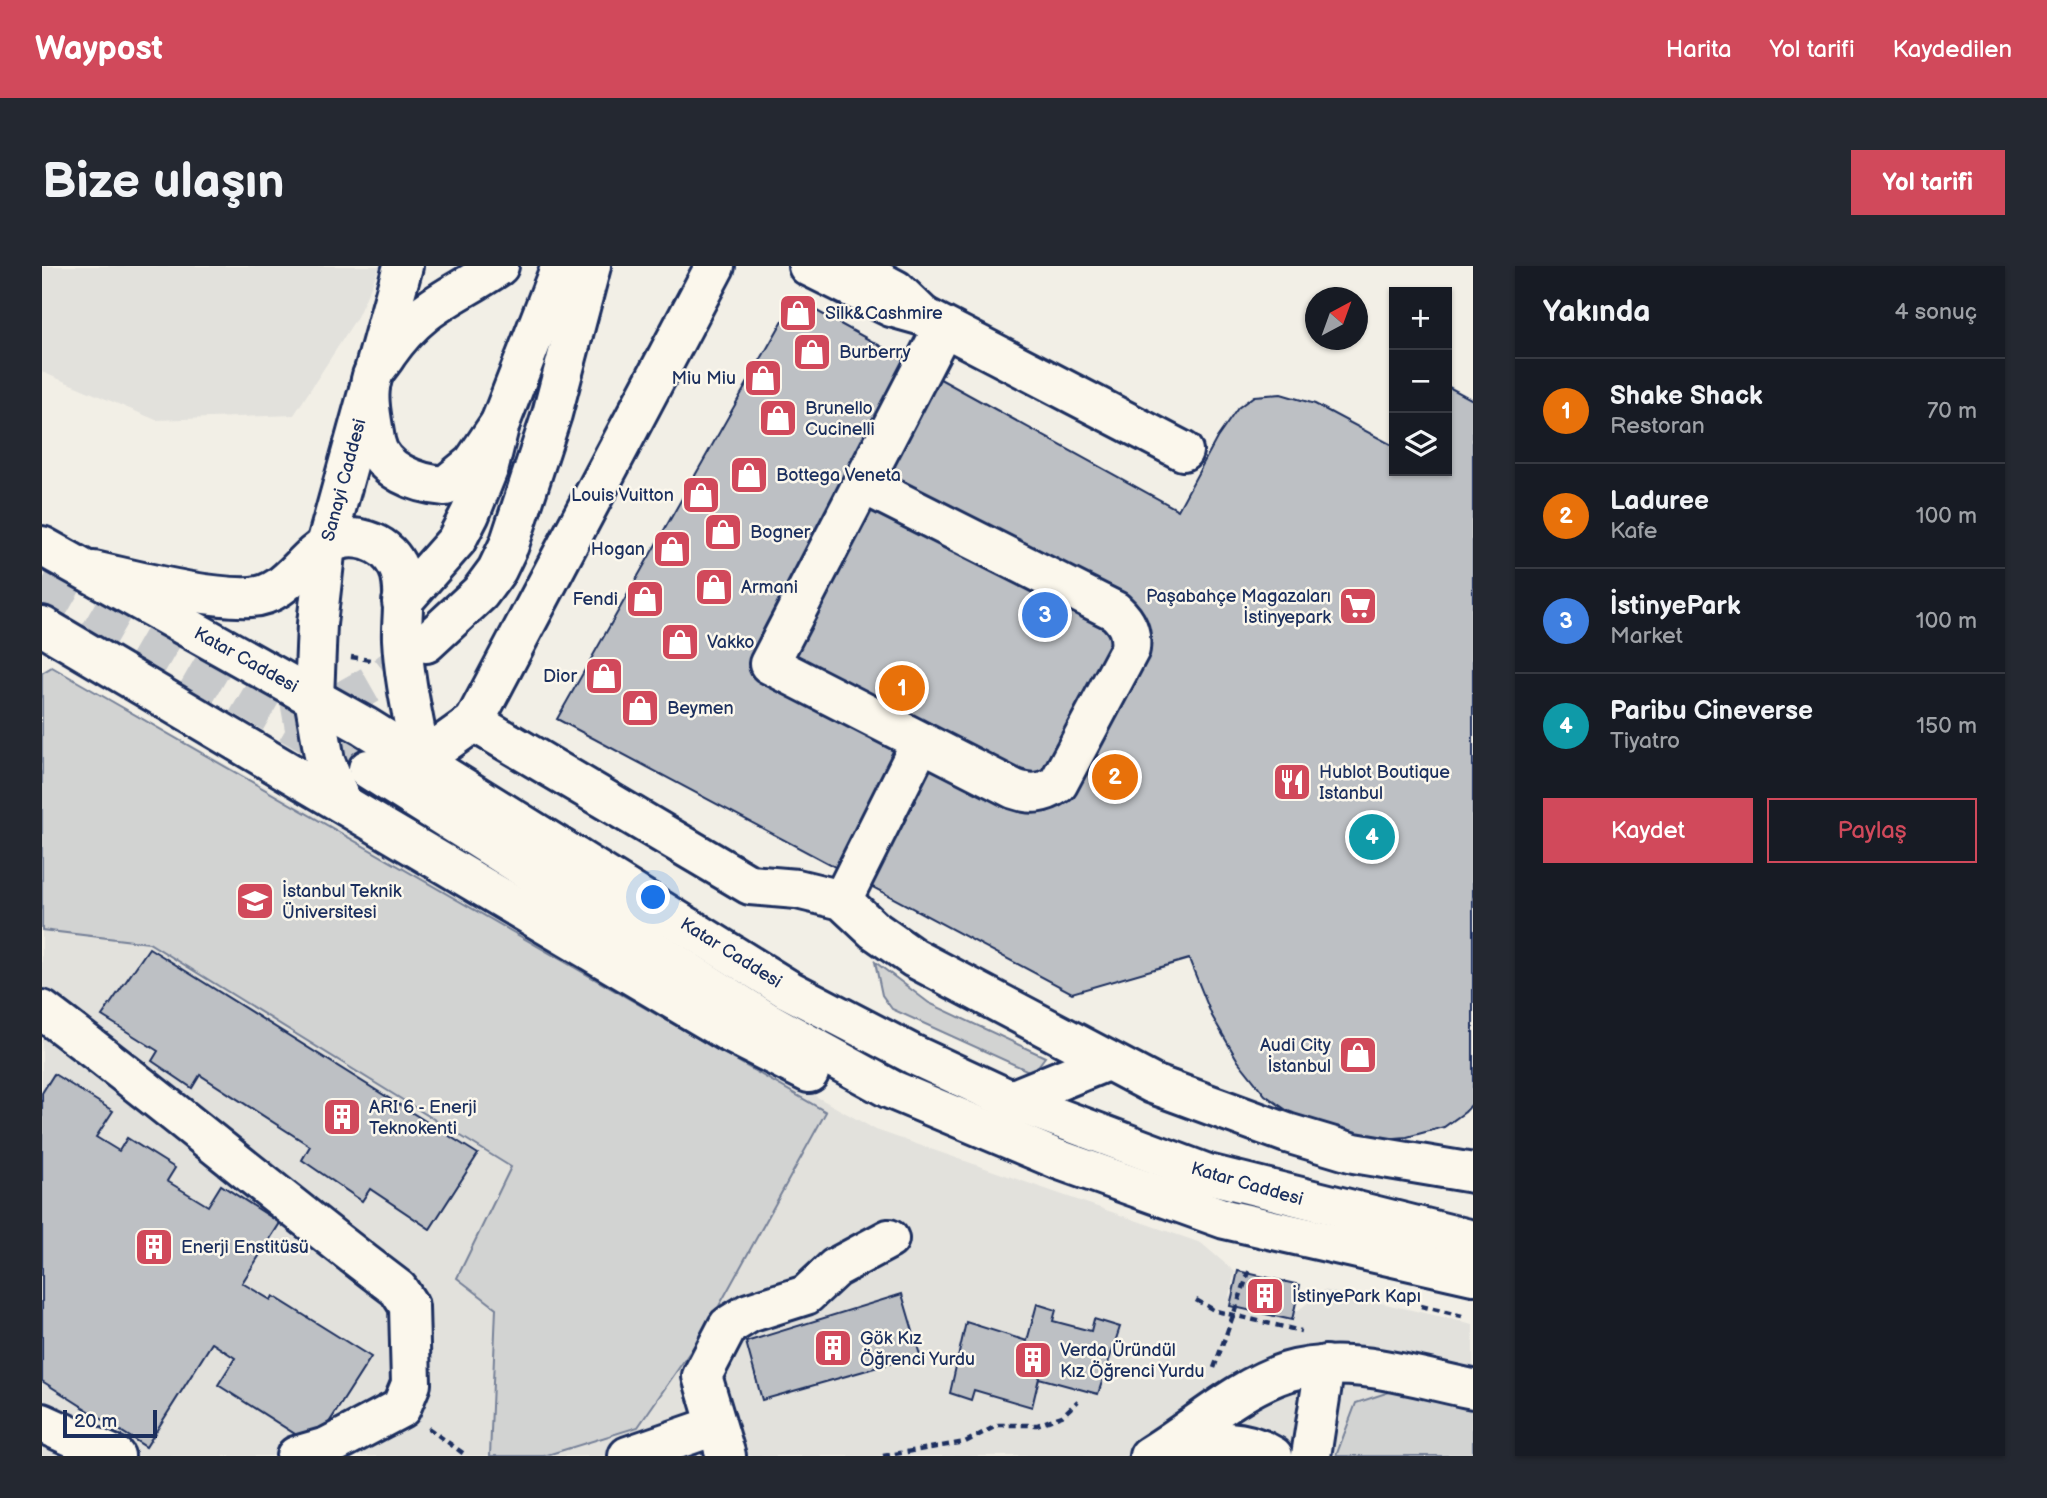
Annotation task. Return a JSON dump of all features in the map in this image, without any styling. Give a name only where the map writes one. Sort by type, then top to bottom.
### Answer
[{"type":"main road","name":"Sanayi Caddesi","points":[[341,802],[325,761],[314,698],[317,624],[326,545],[403,266]]},
{"type":"main road","points":[[499,266],[435,303],[405,329],[372,376],[370,407],[376,446],[394,470],[425,485],[445,486],[473,463],[500,424]]},
{"type":"main road","points":[[402,602],[456,541],[489,467],[500,424],[561,266]]},
{"type":"main road","points":[[426,643],[480,593],[497,570],[509,545],[552,414],[591,266]]},
{"type":"main road","points":[[42,546],[60,571],[253,597],[276,589],[326,545],[339,540],[358,538],[378,544],[399,567],[402,641],[421,760],[474,722],[715,266]]},
{"type":"main road","points":[[808,266],[891,307],[933,322],[1183,451]]},
{"type":"main road","points":[[851,266],[896,290],[933,322]]},
{"type":"main road","points":[[863,484],[1115,611],[1129,629],[1130,649],[1058,784],[1049,790],[1026,793],[1014,789],[769,664],[863,484],[933,322]]},
{"type":"main road","name":"Katar Caddesi","points":[[60,571],[115,608],[215,642],[314,698],[421,760],[789,990],[914,1055],[1011,1100],[1208,1174],[1473,1241]]},
{"type":"main road","points":[[42,626],[728,1032],[844,1091],[900,1110],[967,1123]]},
{"type":"main road","points":[[474,722],[750,884],[797,890],[842,900],[874,930],[914,958],[1153,1084],[1287,1133],[1353,1153],[1473,1173]]},
{"type":"main road","points":[[842,900],[921,742]]},
{"type":"main road","name":"Katar Caddesi","points":[[368,769],[768,1022],[890,1089],[967,1123],[1225,1219],[1473,1275]]},
{"type":"main road","points":[[42,1010],[134,1079],[298,1213],[398,1289],[409,1306],[411,1384],[401,1408],[327,1447],[296,1456]]},
{"type":"main road","points":[[1011,1100],[1107,1061]]},
{"type":"main road","points":[[628,1456],[720,1441],[702,1376],[728,1326],[749,1313],[806,1295],[835,1268],[889,1239]]},
{"type":"main road","points":[[1317,1349],[1359,1366],[1473,1389]]},
{"type":"main road","points":[[1153,1454],[1256,1387],[1287,1372],[1317,1349]]},
{"type":"main road","points":[[1311,1456],[1317,1349]]},
{"type":"main road","points":[[42,1423],[115,1456]]},
{"type":"main road","points":[[1153,1454],[1220,1441],[1254,1444],[1273,1456]]},
{"type":"path","points":[[1235,1316],[1250,1269]]},
{"type":"path","points":[[1196,1300],[1216,1311],[1317,1349]]},
{"type":"path","points":[[1421,1306],[1462,1316]]},
{"type":"path","points":[[883,1456],[965,1442],[998,1425],[1037,1425],[1062,1416],[1078,1401]]},
{"type":"path","points":[[401,1408],[467,1456]]},
{"type":"shaded area","points":[[42,266],[380,266],[357,317],[294,415],[156,420],[42,372]]},
{"type":"shaded area","name":"İstanbul Teknik Üniversitesi","points":[[52,667],[876,1130],[1201,1243],[1235,1272],[1229,1296],[1296,1312],[1324,1290],[1473,1324],[1473,1456],[42,1456],[42,673]]},
{"type":"shaded area","points":[[52,667],[826,1112],[708,1326],[638,1427],[544,1456],[490,1456],[496,1308],[457,1278],[511,1167],[149,943],[42,930],[42,673]]},
{"type":"shaded area","points":[[875,962],[929,1003],[1045,1057],[1033,1073],[892,1009],[882,995]]},
{"type":"shaded area","points":[[1407,1386],[1473,1405],[1473,1456],[1336,1456],[1356,1403]]},
{"type":"building","points":[[795,299],[1178,510],[1217,438],[1238,408],[1254,396],[1281,394],[1315,404],[1389,443],[1389,476],[1452,476],[1452,389],[1473,400],[1473,1103],[1444,1127],[1407,1137],[1371,1140],[1302,1121],[1265,1095],[1238,1061],[1212,1016],[1189,959],[1072,993],[557,719]]},
{"type":"building","name":"ARI 6 - Enerji Teknokenti","points":[[149,948],[478,1154],[430,1229],[370,1189],[362,1201],[302,1160],[310,1146],[200,1075],[192,1088],[152,1061],[158,1051],[102,1016]]},
{"type":"building","name":"Enerji Enstitüsü","points":[[54,1074],[113,1111],[96,1137],[119,1151],[127,1138],[175,1168],[167,1181],[208,1206],[221,1185],[280,1223],[242,1283],[271,1300],[273,1296],[371,1357],[314,1446],[218,1385],[235,1358],[212,1343],[146,1447],[42,1381],[42,1093]]},
{"type":"building","name":"İstinyePark Kapı","points":[[1238,1271],[1300,1285],[1292,1320],[1230,1306]]},
{"type":"building","name":"Gök Kız Öğrenci Yurdu","points":[[902,1294],[920,1355],[762,1400],[746,1342]]},
{"type":"building","name":"Verda Üründül Kız Öğrenci Yurdu","points":[[1037,1304],[1056,1310],[1053,1321],[1091,1331],[1094,1319],[1120,1327],[1098,1394],[1039,1378],[1032,1407],[974,1390],[971,1400],[950,1393],[966,1322],[1027,1341]]},
{"type":"tunnel","points":[[42,581],[368,769]]},
{"type":"tunnel","points":[[283,719],[322,712],[377,681],[426,643]]},
{"type":"place","name":"Silk&Cashmire","points":[[798,313]]},
{"type":"place","name":"Burberry","points":[[812,352]]},
{"type":"place","name":"Miu Miu","points":[[763,378]]},
{"type":"place","name":"Brunello Cucinelli","points":[[778,418]]},
{"type":"place","name":"Bottega Veneta","points":[[749,475]]},
{"type":"place","name":"Louis Vuitton","points":[[701,495]]},
{"type":"place","name":"Bogner","points":[[723,532]]},
{"type":"place","name":"Hogan","points":[[672,549]]},
{"type":"place","name":"Armani","points":[[714,587]]},
{"type":"place","name":"Fendi","points":[[645,599]]},
{"type":"place","name":"Paşabahçe Magazaları İstinyepark","points":[[1358,606]]},
{"type":"place","name":"İstinyePark","points":[[1045,615]]},
{"type":"place","name":"Vakko","points":[[680,642]]},
{"type":"place","name":"Dior","points":[[604,676]]},
{"type":"place","name":"Shake Shack","points":[[902,688]]},
{"type":"place","name":"Beymen","points":[[640,708]]},
{"type":"place","name":"Laduree","points":[[1115,777]]},
{"type":"place","name":"Hublot Boutique Istanbul","points":[[1292,782]]},
{"type":"place","name":"Paribu Cineverse","points":[[1372,837]]},
{"type":"place","name":"İstanbul Teknik Üniversitesi","points":[[255,901]]},
{"type":"place","name":"Audi City İstanbul","points":[[1358,1055]]},
{"type":"place","name":"ARI 6 - Enerji Teknokenti","points":[[342,1117]]},
{"type":"place","name":"Enerji Enstitüsü","points":[[154,1247]]},
{"type":"place","name":"İstinyePark Kapı","points":[[1265,1296]]},
{"type":"place","name":"Gök Kız Öğrenci Yurdu","points":[[833,1348]]},
{"type":"place","name":"Verda Üründül Kız Öğrenci Yurdu","points":[[1033,1360]]}]
